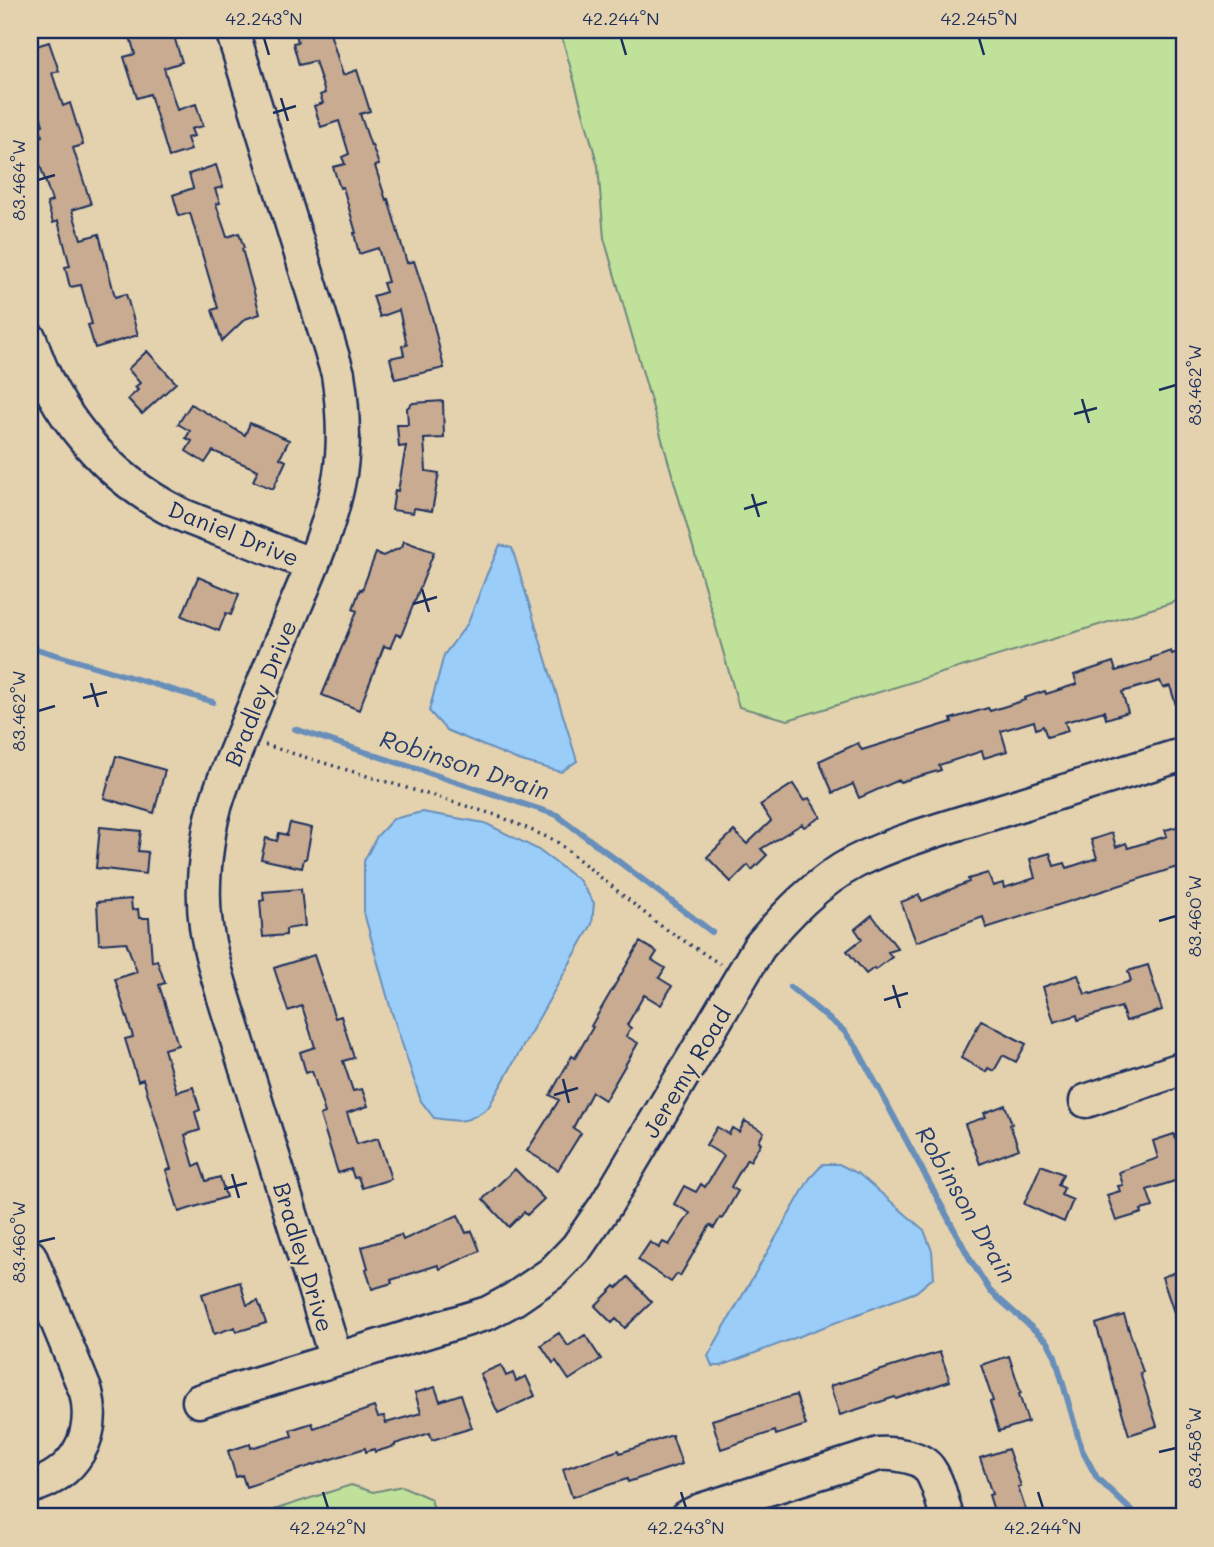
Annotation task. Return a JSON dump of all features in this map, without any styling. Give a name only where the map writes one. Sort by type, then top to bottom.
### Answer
[{"type":"street","name":"Bradley Drive","points":[[232,30],[338,374],[342,399],[343,446],[332,512],[214,811],[208,840],[205,925],[279,1178],[336,1359]]},
{"type":"street","name":"Daniel Drive","points":[[30,339],[40,366],[63,411],[85,442],[131,484],[180,514],[313,564]]},
{"type":"street","name":"Jeremy Road","points":[[199,1401],[488,1313],[552,1273],[577,1247],[606,1205],[759,947],[781,921],[837,873],[855,862],[915,838],[1184,754]]},
{"type":"street","points":[[1086,1101],[1184,1068]]},
{"type":"street","points":[[30,1487],[48,1481],[76,1457],[86,1435],[89,1413],[86,1392],[34,1267]]},
{"type":"street","points":[[687,1517],[701,1510],[879,1454],[891,1453],[930,1468],[947,1517]]},
{"type":"path","points":[[265,745],[499,816],[556,841],[659,924],[720,964]]},
{"type":"green space","points":[[560,30],[1184,30],[1184,599],[788,720],[739,707],[604,238],[598,166]]},
{"type":"green space","points":[[351,1485],[373,1492],[402,1486],[431,1499],[436,1517],[252,1517]]},
{"type":"water","points":[[500,545],[512,548],[577,761],[561,772],[518,760],[446,730],[429,711],[444,655],[468,623]]},
{"type":"water","points":[[422,812],[485,823],[537,849],[579,880],[594,903],[592,924],[488,1108],[474,1117],[462,1120],[434,1118],[421,1101],[391,1010],[364,913],[364,861],[377,836],[393,819]]},
{"type":"water","points":[[823,1164],[839,1164],[859,1174],[924,1230],[932,1251],[934,1277],[916,1292],[721,1366],[712,1366],[708,1356],[810,1178]]},
{"type":"building","points":[[128,30],[172,30],[182,62],[164,68],[177,110],[196,104],[203,126],[191,129],[194,136],[187,138],[191,150],[169,157],[150,94],[137,98],[124,57],[135,54]]},
{"type":"building","points":[[295,30],[329,30],[343,75],[357,70],[370,111],[360,114],[379,165],[375,166],[407,263],[414,261],[432,317],[444,368],[395,379],[390,358],[404,355],[402,346],[407,345],[399,310],[380,317],[373,296],[386,292],[383,283],[388,282],[378,248],[359,254],[343,187],[340,188],[333,167],[345,164],[342,157],[349,154],[339,121],[321,127],[314,106],[323,103],[320,95],[325,93],[315,61],[299,65],[293,43],[298,42]]},
{"type":"building","points":[[49,42],[59,71],[52,73],[63,106],[70,103],[83,145],[73,148],[91,204],[72,210],[81,239],[99,234],[115,297],[126,294],[138,335],[95,348],[88,325],[92,324],[81,285],[70,287],[65,267],[70,266],[58,221],[53,223],[47,203],[52,201],[38,159],[34,160],[30,146],[30,140],[42,136],[39,126],[43,125],[34,93],[30,95],[30,48]]},
{"type":"building","points":[[216,165],[223,187],[215,189],[220,203],[216,204],[227,237],[239,233],[260,314],[245,319],[222,341],[212,310],[218,308],[190,213],[179,216],[173,195],[193,188],[189,174]]},
{"type":"building","points":[[147,351],[176,383],[142,414],[128,399],[138,390],[135,387],[140,383],[128,369]]},
{"type":"building","points":[[443,401],[444,438],[424,439],[426,471],[439,473],[432,511],[414,508],[413,513],[392,510],[406,446],[399,447],[397,425],[408,425],[407,408],[413,403]]},
{"type":"building","points":[[191,404],[245,435],[250,423],[289,440],[280,458],[286,461],[273,489],[253,481],[258,470],[213,451],[205,463],[186,451],[192,441],[186,438],[190,431],[178,424]]},
{"type":"building","points":[[404,541],[434,552],[401,636],[396,634],[390,648],[384,646],[359,710],[322,695],[357,611],[353,609],[376,553],[383,556],[402,547]]},
{"type":"building","points":[[198,577],[239,594],[231,615],[226,613],[219,631],[182,616]]},
{"type":"building","points":[[1184,650],[1184,720],[1181,721],[1170,686],[1163,688],[1160,681],[1122,692],[1128,712],[1106,719],[1104,711],[1065,722],[1068,731],[1047,737],[1043,726],[1036,729],[1034,721],[1001,731],[1007,751],[984,758],[982,751],[939,765],[941,770],[900,782],[899,780],[859,798],[853,784],[833,793],[819,761],[858,743],[862,750],[952,722],[951,719],[988,708],[990,711],[1045,691],[1046,694],[1077,684],[1074,675],[1113,662],[1116,671],[1171,651],[1172,654]]},
{"type":"building","points":[[116,756],[165,770],[154,813],[104,798]]},
{"type":"building","points":[[793,784],[804,801],[809,798],[821,817],[804,827],[802,824],[761,849],[767,855],[752,870],[748,865],[731,882],[707,857],[734,831],[747,844],[771,821],[760,805]]},
{"type":"building","points":[[290,823],[312,828],[302,868],[261,859],[266,838],[277,841],[279,833],[287,835]]},
{"type":"building","points":[[1184,825],[1184,879],[1180,879],[1177,867],[986,928],[983,917],[916,942],[901,902],[919,895],[922,901],[969,882],[968,879],[988,873],[993,886],[1003,883],[1004,888],[1035,878],[1030,859],[1050,853],[1054,866],[1065,863],[1067,868],[1097,858],[1091,840],[1112,833],[1116,847],[1126,843],[1128,848],[1167,836],[1165,830]]},
{"type":"building","points":[[100,827],[141,831],[138,851],[148,852],[146,874],[96,868]]},
{"type":"building","points":[[301,889],[305,926],[286,929],[286,935],[263,937],[260,901],[264,900],[263,892]]},
{"type":"building","points":[[131,899],[132,910],[138,909],[139,918],[149,918],[152,962],[157,960],[165,983],[159,985],[178,1045],[164,1049],[177,1092],[193,1087],[200,1110],[195,1112],[200,1130],[185,1135],[194,1166],[200,1164],[206,1181],[220,1177],[226,1197],[179,1212],[166,1170],[171,1169],[143,1079],[138,1081],[125,1039],[133,1037],[115,979],[137,972],[126,942],[99,944],[97,902]]},
{"type":"building","points":[[872,915],[898,949],[888,952],[892,957],[866,974],[847,951],[862,939],[855,929]]},
{"type":"building","points":[[640,942],[657,952],[652,960],[665,968],[659,978],[672,986],[661,1005],[644,995],[627,1025],[631,1028],[626,1036],[638,1043],[605,1100],[592,1092],[573,1128],[581,1133],[558,1170],[527,1151],[559,1100],[550,1095],[572,1056],[575,1058]]},
{"type":"building","points":[[314,955],[335,1018],[341,1016],[354,1058],[343,1061],[353,1091],[362,1089],[368,1106],[347,1113],[357,1144],[378,1138],[391,1179],[362,1188],[351,1169],[338,1173],[320,1115],[325,1113],[312,1071],[306,1073],[300,1052],[315,1047],[302,1006],[288,1011],[274,968]]},
{"type":"building","points":[[1148,965],[1162,1010],[1126,1021],[1121,1007],[1078,1020],[1077,1015],[1054,1022],[1043,987],[1078,975],[1085,994],[1091,994],[1131,981],[1128,971]]},
{"type":"building","points":[[981,1020],[1026,1044],[1016,1062],[1003,1055],[994,1071],[988,1068],[986,1072],[961,1058]]},
{"type":"building","points":[[1005,1105],[1019,1149],[980,1164],[965,1124],[986,1117],[984,1113]]},
{"type":"building","points":[[745,1121],[764,1132],[759,1141],[761,1143],[750,1161],[747,1159],[731,1187],[738,1191],[722,1219],[720,1218],[714,1228],[710,1225],[680,1276],[677,1274],[671,1282],[638,1260],[650,1242],[659,1248],[663,1242],[669,1245],[690,1213],[674,1204],[684,1186],[696,1192],[701,1184],[705,1187],[724,1156],[706,1145],[717,1127],[729,1134],[732,1128],[739,1132]]},
{"type":"building","points":[[1174,1134],[1179,1149],[1184,1147],[1184,1178],[1147,1190],[1153,1207],[1116,1221],[1107,1195],[1120,1191],[1118,1186],[1123,1185],[1119,1172],[1158,1158],[1153,1141]]},
{"type":"building","points":[[1041,1165],[1063,1174],[1058,1185],[1064,1188],[1061,1195],[1073,1200],[1064,1222],[1024,1204]]},
{"type":"building","points":[[515,1169],[544,1199],[527,1215],[524,1212],[509,1227],[483,1199]]},
{"type":"building","points":[[458,1215],[466,1233],[472,1231],[480,1251],[440,1269],[438,1265],[372,1289],[362,1247],[401,1235],[403,1240]]},
{"type":"building","points":[[1184,1269],[1184,1332],[1181,1333],[1162,1277]]},
{"type":"building","points":[[628,1277],[652,1302],[625,1328],[616,1319],[612,1323],[595,1306]]},
{"type":"building","points":[[240,1282],[247,1305],[258,1301],[266,1323],[236,1332],[235,1327],[214,1334],[202,1294]]},
{"type":"building","points":[[1124,1315],[1157,1426],[1129,1435],[1096,1324]]},
{"type":"building","points":[[559,1333],[568,1346],[585,1335],[601,1359],[569,1380],[541,1345]]},
{"type":"building","points":[[940,1352],[950,1381],[840,1415],[830,1386]]},
{"type":"building","points":[[1009,1356],[1028,1422],[999,1431],[990,1402],[993,1401],[981,1365]]},
{"type":"building","points":[[501,1365],[506,1376],[513,1373],[516,1381],[526,1376],[535,1396],[498,1413],[480,1374]]},
{"type":"building","points":[[435,1387],[440,1401],[461,1394],[472,1428],[432,1440],[430,1433],[375,1452],[374,1449],[366,1452],[365,1448],[246,1487],[242,1475],[236,1477],[228,1451],[250,1444],[251,1448],[292,1436],[290,1430],[312,1423],[314,1428],[374,1407],[378,1417],[384,1416],[386,1423],[421,1413],[415,1393]]},
{"type":"building","points":[[796,1395],[806,1425],[776,1435],[775,1431],[721,1449],[712,1420]]},
{"type":"building","points":[[672,1435],[682,1464],[572,1497],[563,1469]]},
{"type":"building","points":[[1008,1449],[1028,1517],[996,1517],[989,1495],[992,1494],[980,1458]]},
{"type":"waterway","name":"Robinson Drain","points":[[30,647],[213,702]]},
{"type":"waterway","name":"Robinson Drain","points":[[295,729],[557,815],[712,932]]},
{"type":"waterway","name":"Robinson Drain","points":[[790,987],[844,1031],[857,1048],[970,1259],[990,1291],[1048,1342],[1055,1356],[1082,1450],[1097,1478],[1138,1517]]}]
